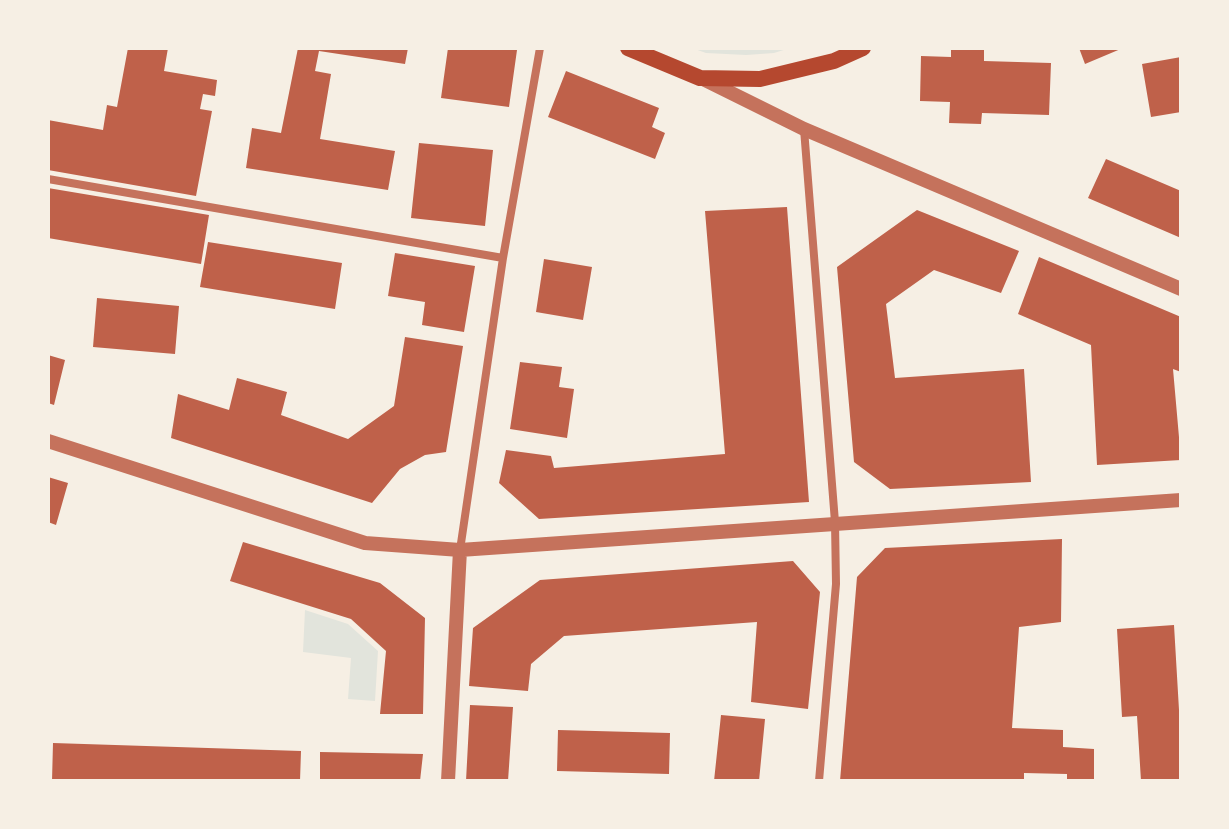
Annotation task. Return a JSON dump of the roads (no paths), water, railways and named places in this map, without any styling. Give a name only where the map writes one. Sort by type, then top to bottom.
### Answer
[{"type":"main road","points":[[628,48],[700,78],[760,79],[834,61],[863,48]]},
{"type":"street","points":[[448,781],[460,550],[503,258],[540,48]]},
{"type":"street","points":[[700,78],[804,129],[1181,289]]},
{"type":"street","points":[[804,129],[835,522],[836,584],[819,781]]},
{"type":"street","points":[[48,179],[503,258]]},
{"type":"street","points":[[48,441],[365,543],[460,550],[1181,500]]}]
